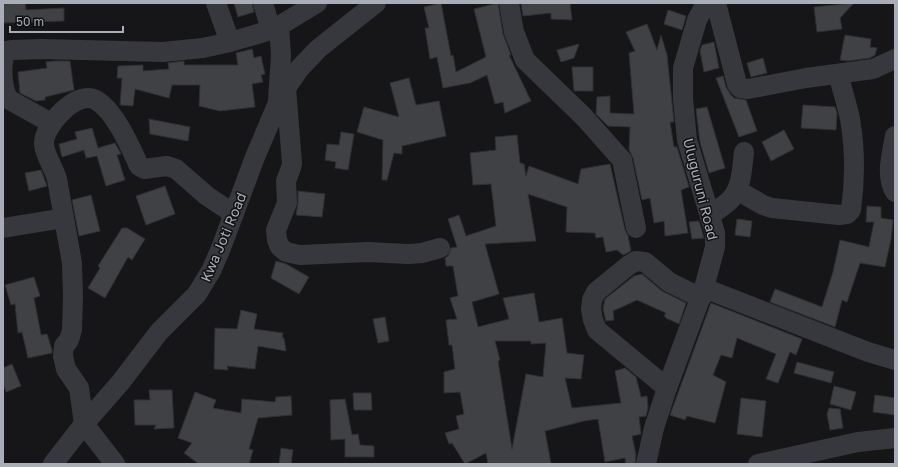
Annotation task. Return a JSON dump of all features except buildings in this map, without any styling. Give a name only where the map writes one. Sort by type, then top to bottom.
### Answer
[{"type":"street","points":[[216,3],[230,42]]},
{"type":"street","points":[[264,3],[274,28],[282,55],[282,95],[292,163],[286,181],[287,203],[276,230],[277,240],[280,247],[286,252],[300,255],[368,252],[408,254],[422,253],[440,248]]},
{"type":"street","points":[[51,123],[8,99],[3,84],[3,64],[6,51],[40,50],[163,52],[203,48],[230,42],[274,28],[317,3]]},
{"type":"street","name":"Kwa Joti Road","points":[[53,464],[84,424],[120,383],[159,332],[197,294],[211,271],[255,157],[282,95],[299,70],[318,49],[376,3]]},
{"type":"street","points":[[509,3],[514,32],[525,60],[584,117],[622,160],[636,228]]},
{"type":"street","name":"Uluguruni Road","points":[[646,464],[654,428],[678,355],[703,293],[716,241],[710,215],[687,140],[683,99],[683,68],[697,20],[706,3]]},
{"type":"street","points":[[716,3],[737,84],[740,88],[748,89],[873,69],[895,59]]},
{"type":"street","points":[[737,190],[763,205],[772,208],[838,215],[847,214],[851,210],[853,196],[853,153],[850,120],[838,74]]},
{"type":"street","points":[[116,464],[84,424],[79,388],[66,369],[63,356],[64,346],[69,340],[72,330],[72,263],[57,179],[44,144],[45,137],[51,123],[69,105],[84,97],[94,99],[103,105],[122,131],[139,166],[144,169],[166,166],[176,168],[207,196],[234,214]]},
{"type":"street","points":[[895,136],[890,166],[891,183],[895,192]]},
{"type":"street","points":[[710,215],[729,201],[737,190],[741,179],[744,152]]},
{"type":"street","points":[[3,228],[64,218]]},
{"type":"street","points":[[667,388],[597,330],[591,309],[592,300],[596,292],[636,261],[645,262],[669,282],[868,352],[895,360]]},
{"type":"street","points":[[758,464],[858,442],[895,438]]}]
